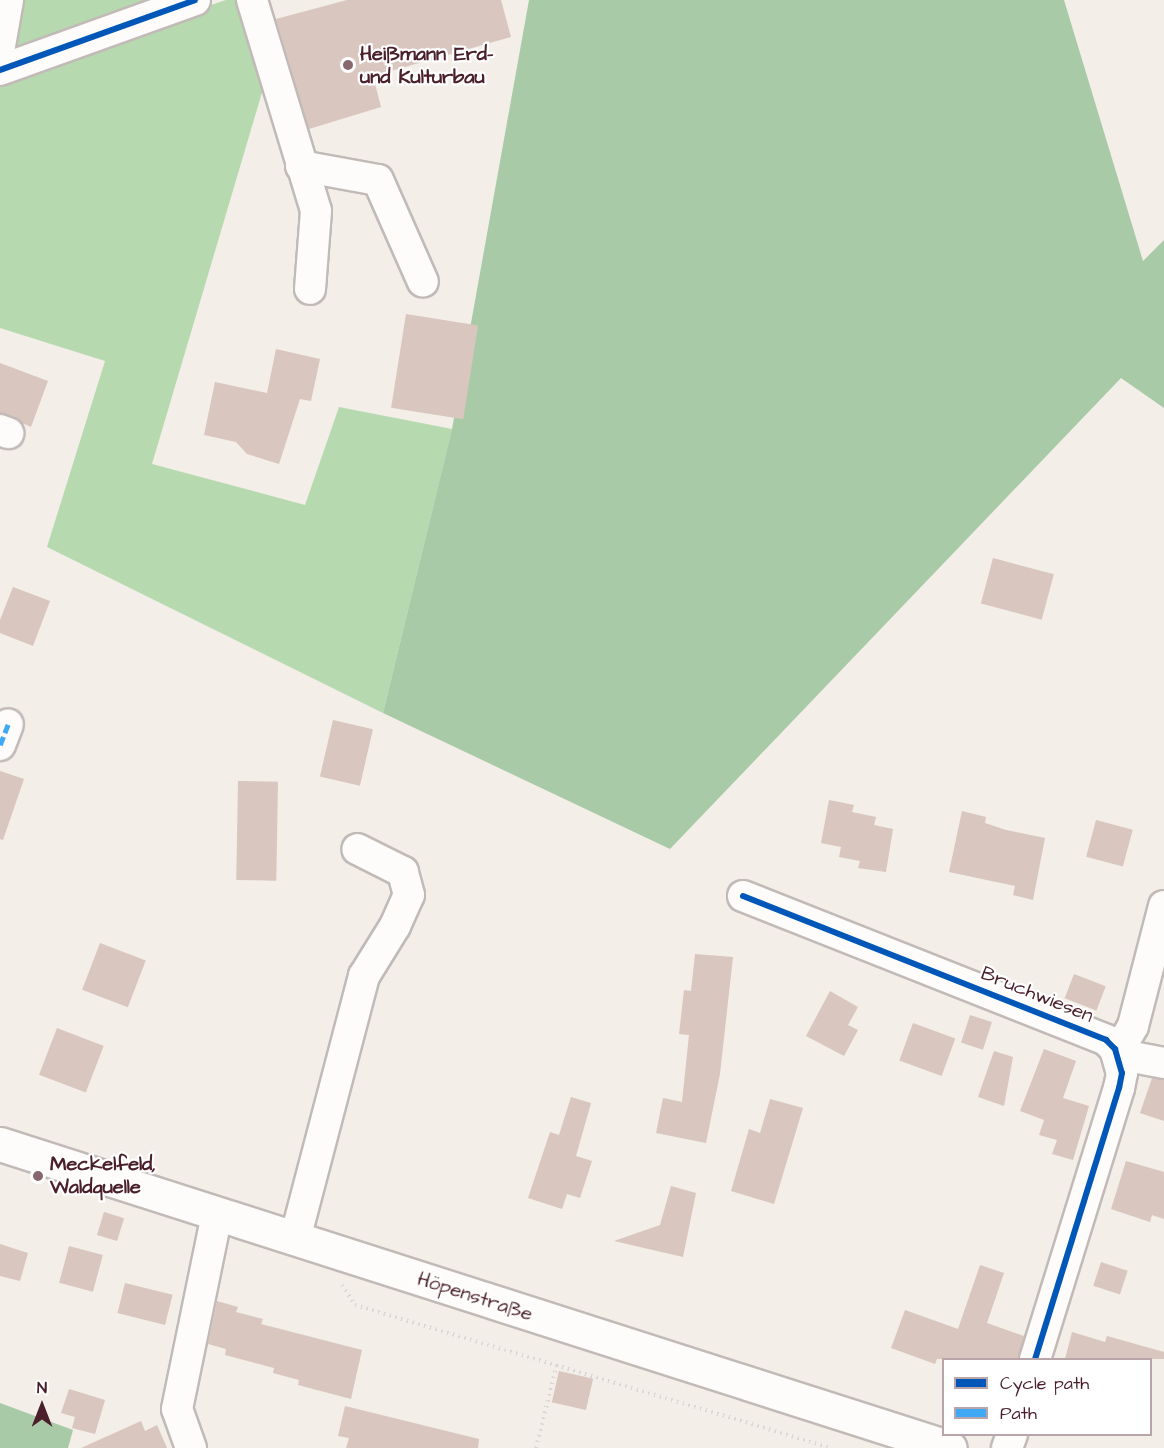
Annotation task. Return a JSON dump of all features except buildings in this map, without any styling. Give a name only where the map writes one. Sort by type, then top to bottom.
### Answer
[{"type":"main road","name":"Höpenstraße","points":[[0,1144],[950,1448]]},
{"type":"street","points":[[0,45],[8,0]]},
{"type":"street","points":[[0,70],[195,0]]},
{"type":"street","points":[[252,0],[315,211],[310,289]]},
{"type":"street","points":[[301,165],[378,180],[423,282]]},
{"type":"street","points":[[307,1243],[364,976],[395,926],[409,895],[403,872],[357,849]]},
{"type":"street","name":"Bruchwiesen","points":[[743,896],[1106,1040],[1117,1054]]},
{"type":"street","points":[[1035,1358],[1119,1088],[1122,1073],[1117,1054],[1133,1026],[1164,906]]},
{"type":"street","points":[[1117,1054],[1164,1063]]},
{"type":"street","points":[[191,1448],[177,1409],[218,1214]]},
{"type":"path","points":[[307,1243],[355,1305],[831,1448]]},
{"type":"path","points":[[536,1448],[557,1364]]},
{"type":"green space","points":[[20,0],[154,0],[13,50]]},
{"type":"green space","points":[[226,0],[235,0],[266,79],[152,464],[305,505],[339,407],[452,429],[383,713],[47,547],[105,361],[0,328],[0,76]]},
{"type":"green space","points":[[529,0],[1064,0],[1143,261],[1164,240],[1164,408],[1121,378],[670,849],[383,713],[452,429]]},
{"type":"green space","points":[[0,1403],[73,1430],[68,1448],[0,1448]]},
{"type":"marked path","points":[[0,745],[8,724]]},
{"type":"cycle path","points":[[0,70],[195,0]]},
{"type":"cycle path","points":[[743,896],[1106,1040],[1115,1049],[1122,1073],[1119,1088],[1036,1358]]},
{"type":"place","name":"Heißmann Erd- und Kulturbau","points":[[348,65]]},
{"type":"place","name":"Meckelfeld, Waldquelle","points":[[38,1176]]}]
